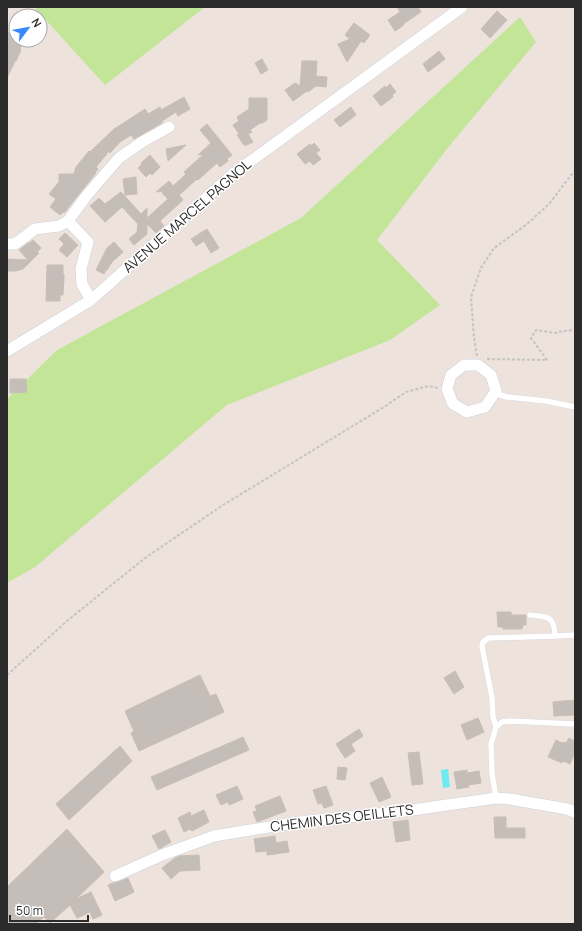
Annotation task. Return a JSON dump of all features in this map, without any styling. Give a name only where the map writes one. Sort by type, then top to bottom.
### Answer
[{"type":"street","name":"AVENUE MARCEL PAGNOL","points":[[7,351],[91,300],[233,174],[462,7]]},
{"type":"street","points":[[7,244],[15,244],[35,229],[59,226],[68,222],[88,194],[119,158],[142,142],[169,127]]},
{"type":"street","points":[[68,222],[88,242],[81,269],[82,284],[91,300]]},
{"type":"street","points":[[478,362],[491,375],[496,391],[485,407],[467,412],[453,404],[447,389],[451,375],[464,365],[478,362]]},
{"type":"street","name":"CHEMIN DES OEILLETS","points":[[115,876],[162,855],[214,836],[300,822],[405,812],[496,798],[567,809],[575,812]]},
{"type":"lane","points":[[494,393],[507,397],[546,401],[575,407]]},
{"type":"lane","points":[[530,615],[545,616],[553,621],[555,626],[555,636]]},
{"type":"lane","points":[[496,798],[492,773],[491,744],[496,727],[493,717],[492,698],[482,646],[483,642],[488,638],[575,635]]},
{"type":"lane","points":[[496,727],[502,722],[510,721],[575,724]]},
{"type":"path","points":[[575,170],[549,204],[526,225],[494,248],[481,268],[471,297],[474,338],[478,362],[547,360],[531,338],[536,330],[556,333],[575,330]]},
{"type":"path","points":[[7,675],[67,621],[145,558],[223,505],[406,392],[428,386],[447,389]]},
{"type":"green space","points":[[34,7],[205,7],[105,85],[48,22],[48,8]]},
{"type":"green space","points":[[520,17],[536,42],[450,145],[377,240],[440,305],[390,340],[227,405],[35,567],[7,583],[7,399],[57,350],[301,218]]},
{"type":"water","points":[[448,769],[450,787],[443,788],[441,770]]},
{"type":"building","points":[[397,7],[418,7],[421,12],[395,31],[388,20],[400,12]]},
{"type":"building","points":[[497,11],[507,20],[490,38],[481,29]]},
{"type":"building","points":[[354,23],[370,35],[364,43],[361,41],[347,62],[338,44],[350,39],[345,35]]},
{"type":"building","points":[[7,32],[8,48],[20,48],[21,50],[7,78]]},
{"type":"building","points":[[439,51],[445,59],[428,72],[423,64]]},
{"type":"building","points":[[262,59],[268,70],[261,74],[255,63]]},
{"type":"building","points":[[302,61],[317,61],[316,76],[327,77],[326,87],[316,86],[293,101],[285,90],[295,83],[300,86]]},
{"type":"building","points":[[390,84],[396,92],[392,95],[393,97],[381,106],[373,96],[385,86],[386,88]]},
{"type":"building","points":[[184,97],[190,109],[178,116],[176,112],[162,121],[162,123],[134,139],[131,135],[120,142],[110,153],[109,151],[96,167],[98,169],[96,173],[64,213],[63,212],[60,215],[50,207],[56,199],[49,194],[59,182],[59,174],[74,174],[76,167],[89,151],[90,152],[115,128],[145,109],[148,114],[160,107],[161,110]]},
{"type":"building","points":[[249,98],[267,98],[267,120],[250,130],[252,132],[248,134],[253,142],[244,145],[237,135],[239,134],[233,125],[239,121],[237,117],[249,109]]},
{"type":"building","points":[[351,107],[356,115],[340,127],[334,120]]},
{"type":"building","points":[[207,124],[232,155],[227,159],[228,161],[220,167],[217,163],[179,195],[183,200],[160,221],[164,226],[156,233],[147,224],[147,234],[134,245],[129,239],[137,232],[138,224],[122,207],[105,222],[90,206],[99,198],[105,204],[121,192],[141,214],[147,208],[147,218],[168,199],[162,193],[164,191],[156,192],[169,181],[173,186],[186,174],[184,172],[204,154],[198,155],[211,143],[200,130]]},
{"type":"building","points":[[314,143],[320,150],[316,153],[321,159],[313,165],[310,161],[305,164],[297,154],[310,144],[311,146]]},
{"type":"building","points":[[186,145],[168,161],[166,149]]},
{"type":"building","points":[[150,155],[160,167],[152,175],[150,173],[146,177],[138,168]]},
{"type":"building","points":[[136,177],[137,194],[125,195],[123,179]]},
{"type":"building","points":[[207,229],[219,248],[211,253],[204,241],[196,246],[191,239]]},
{"type":"building","points":[[65,233],[78,245],[67,257],[59,250],[64,244],[59,239]]},
{"type":"building","points":[[33,240],[41,248],[37,252],[39,253],[23,269],[7,271],[7,259],[28,260],[19,250]]},
{"type":"building","points":[[114,242],[123,252],[112,262],[104,274],[96,270],[107,248]]},
{"type":"building","points":[[47,265],[63,265],[63,295],[60,295],[60,301],[46,301]]},
{"type":"building","points":[[10,379],[26,379],[27,392],[10,393]]},
{"type":"building","points":[[497,612],[511,612],[511,615],[526,615],[526,625],[523,625],[522,629],[503,629],[503,627],[498,627]]},
{"type":"building","points":[[455,671],[464,687],[454,694],[444,678]]},
{"type":"building","points":[[200,675],[210,696],[216,694],[224,712],[139,751],[131,733],[134,731],[125,711]]},
{"type":"building","points":[[575,700],[575,715],[554,716],[553,702]]},
{"type":"building","points":[[478,718],[484,732],[467,740],[461,725]]},
{"type":"building","points":[[359,729],[363,736],[351,744],[355,751],[345,758],[336,744]]},
{"type":"building","points":[[243,737],[249,750],[157,790],[151,777]]},
{"type":"building","points":[[569,738],[575,741],[575,752],[570,764],[563,761],[562,763],[548,757],[556,740],[566,743]]},
{"type":"building","points":[[120,746],[132,761],[69,820],[56,804]]},
{"type":"building","points":[[419,752],[423,784],[412,785],[408,753]]},
{"type":"building","points":[[338,767],[347,768],[345,780],[337,779]]},
{"type":"building","points":[[467,770],[467,773],[479,771],[481,783],[468,785],[469,787],[457,789],[454,772]]},
{"type":"building","points":[[382,777],[391,797],[379,802],[370,783]]},
{"type":"building","points":[[237,786],[243,799],[229,805],[228,802],[221,805],[216,795]]},
{"type":"building","points":[[326,786],[333,805],[324,808],[322,803],[318,804],[313,790]]},
{"type":"building","points":[[280,796],[286,811],[257,822],[253,812],[257,811],[255,806]]},
{"type":"building","points":[[204,810],[209,822],[192,831],[190,829],[184,832],[178,818],[190,812],[191,816]]},
{"type":"building","points":[[494,817],[506,817],[506,828],[525,828],[525,838],[495,838]]},
{"type":"building","points":[[408,820],[410,840],[396,842],[393,822]]},
{"type":"building","points":[[67,829],[104,872],[76,899],[91,892],[102,915],[93,919],[90,912],[77,918],[70,905],[50,923],[44,917],[36,924],[7,924],[7,887]]},
{"type":"building","points":[[165,830],[171,842],[159,849],[152,836]]},
{"type":"building","points":[[275,836],[276,843],[287,841],[289,852],[267,855],[267,851],[256,852],[254,839]]},
{"type":"building","points":[[199,855],[200,870],[180,871],[171,879],[162,868],[179,856]]},
{"type":"building","points":[[128,878],[134,892],[115,901],[108,885]]}]
